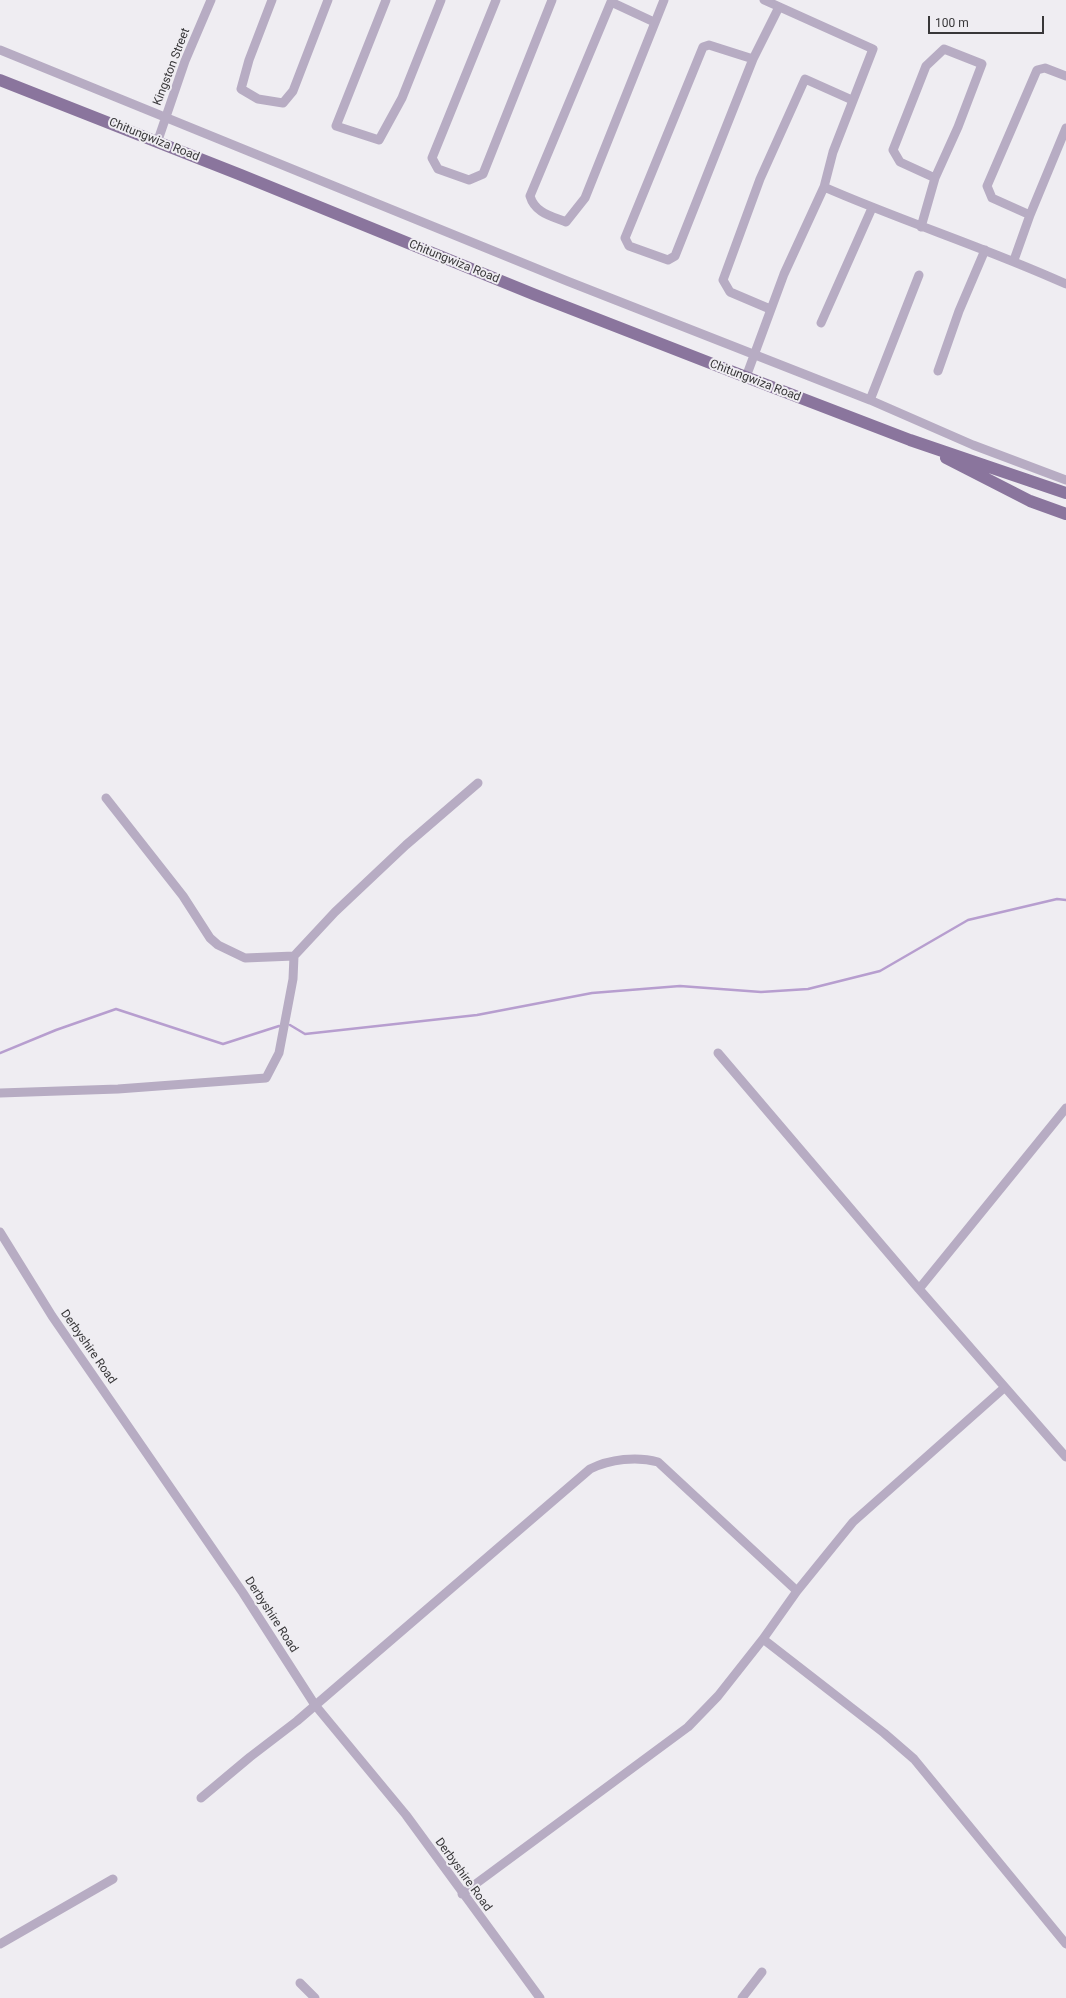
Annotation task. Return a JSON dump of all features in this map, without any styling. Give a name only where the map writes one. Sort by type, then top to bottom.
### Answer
[{"type":"main road","name":"Chitungwiza Road","points":[[0,80],[241,175],[533,294],[910,440]]},
{"type":"main road","points":[[910,440],[1066,493]]},
{"type":"main road","points":[[910,440],[1030,501],[1066,514]]},
{"type":"street","name":"Kingston Street","points":[[158,143],[185,61],[211,0]]},
{"type":"street","points":[[272,0],[249,60],[241,89],[258,99],[282,104],[293,91],[328,0]]},
{"type":"street","points":[[386,0],[336,126],[379,140],[402,98],[441,0]]},
{"type":"street","points":[[496,0],[432,158],[438,169],[469,180],[483,174],[552,0]]},
{"type":"street","points":[[654,22],[611,2],[530,196],[533,205],[544,213],[566,222],[585,198],[664,0]]},
{"type":"street","points":[[746,377],[770,308],[824,187],[833,152],[873,49],[764,0]]},
{"type":"street","points":[[753,58],[709,45],[703,47],[625,238],[628,246],[668,260],[676,256],[753,58],[779,7]]},
{"type":"street","points":[[921,227],[935,178],[958,127],[982,64],[944,49],[926,66],[893,150],[900,162],[935,178]]},
{"type":"street","points":[[0,50],[166,119],[567,281],[870,400],[974,445],[1066,480]]},
{"type":"street","points":[[1030,215],[992,198],[987,186],[1037,70],[1045,68],[1066,76]]},
{"type":"street","points":[[770,308],[730,292],[723,280],[760,179],[805,80],[852,100]]},
{"type":"street","points":[[1014,260],[1030,215],[1066,128]]},
{"type":"street","points":[[824,187],[921,227],[1014,260],[1066,284]]},
{"type":"street","points":[[820,322],[872,208]]},
{"type":"street","points":[[938,372],[959,312],[985,250]]},
{"type":"street","points":[[870,400],[919,275]]},
{"type":"street","points":[[0,1093],[118,1089],[266,1078],[278,1053],[293,979],[294,956],[346,902],[406,845],[478,783]]},
{"type":"street","points":[[106,798],[182,896],[210,938],[218,945],[245,958],[294,956]]},
{"type":"street","points":[[718,1053],[1004,1388],[1066,1457]]},
{"type":"street","points":[[919,1289],[1066,1108]]},
{"type":"street","name":"Derbyshire Road","points":[[0,1232],[52,1316],[243,1593],[315,1705],[406,1815],[462,1894],[540,1998]]},
{"type":"street","points":[[462,1894],[688,1727],[718,1696],[763,1639],[797,1591],[853,1522],[1004,1388]]},
{"type":"street","points":[[201,1798],[315,1705],[590,1469],[605,1463],[641,1459],[658,1462],[797,1591]]},
{"type":"street","points":[[763,1639],[884,1733],[914,1759],[1066,1944]]},
{"type":"street","points":[[0,1944],[113,1879]]},
{"type":"street","points":[[742,1998],[762,1972]]},
{"type":"street","points":[[300,1983],[315,1998]]},
{"type":"waterway","points":[[290,1025],[305,1034],[477,1015],[592,993],[680,986],[761,992],[808,989],[880,971],[968,920],[1057,899],[1066,900]]},
{"type":"waterway","points":[[0,1053],[56,1030],[116,1009],[223,1044],[279,1026]]}]
